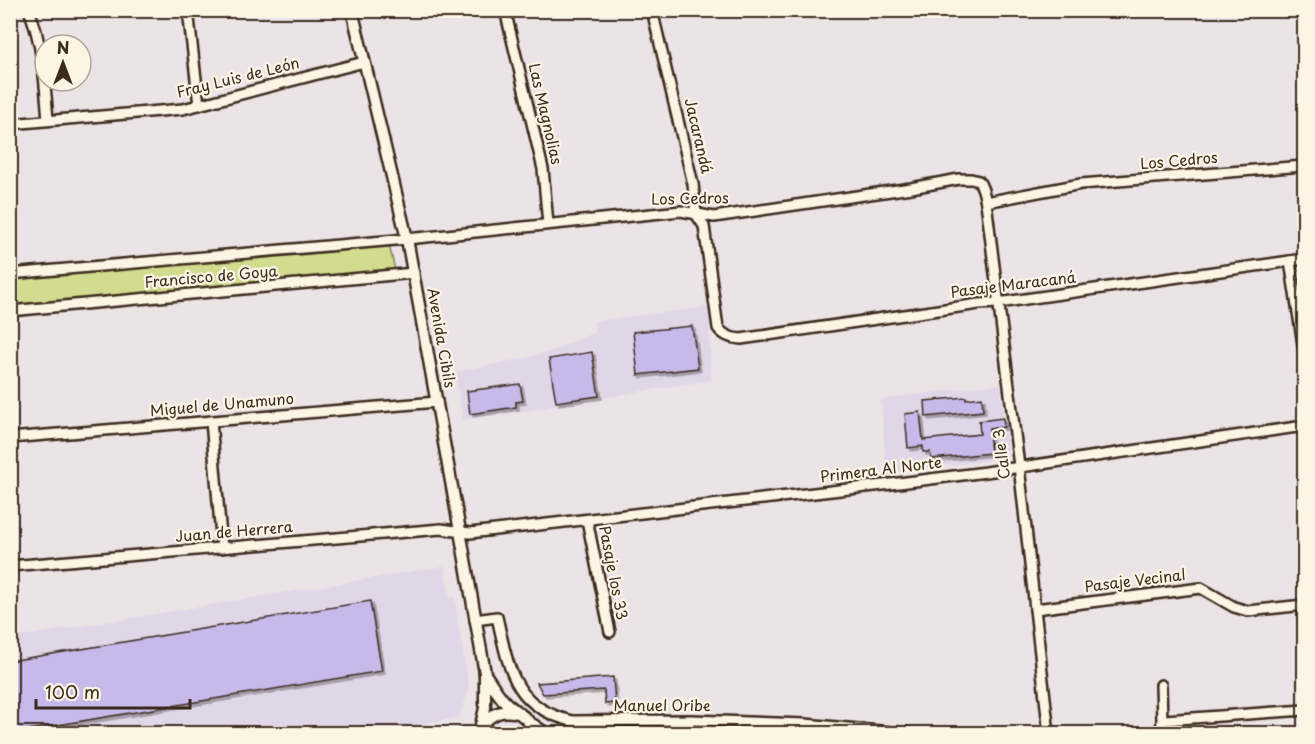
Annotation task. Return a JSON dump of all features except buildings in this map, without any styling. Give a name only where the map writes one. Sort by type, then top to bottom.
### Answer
[{"type":"street","points":[[29,10],[36,30],[44,74],[48,120]]},
{"type":"street","points":[[188,10],[199,105]]},
{"type":"street","name":"Avenida Cibils","points":[[352,10],[407,239],[460,531],[485,673],[485,700],[480,729]]},
{"type":"street","name":"Las Magnolias","points":[[505,10],[543,169],[548,224]]},
{"type":"street","name":"Jacarandá","points":[[652,10],[693,184],[696,214],[704,226],[718,328],[726,336]]},
{"type":"street","name":"Fray Luis de León","points":[[10,124],[183,109],[364,62]]},
{"type":"street","name":"Los Cedros","points":[[986,202],[1081,184],[1305,166]]},
{"type":"street","name":"Los Cedros","points":[[407,239],[681,211],[714,217],[971,179]]},
{"type":"street","name":"Calle 3","points":[[971,179],[979,181],[986,202],[1049,734]]},
{"type":"street","name":"Francisco de Goya","points":[[10,274],[407,239]]},
{"type":"street","name":"Pasaje Maracaná","points":[[726,336],[741,339],[1305,259]]},
{"type":"street","points":[[1290,261],[1305,351]]},
{"type":"street","name":"Francisco de Goya","points":[[10,311],[414,273]]},
{"type":"street","name":"Miguel de Unamuno","points":[[10,438],[437,402]]},
{"type":"street","points":[[211,421],[222,548]]},
{"type":"street","name":"Primera Al Norte","points":[[460,531],[470,533],[883,485],[1305,426]]},
{"type":"street","name":"Pasaje los 33","points":[[587,520],[610,632]]},
{"type":"street","name":"Juan de Herrera","points":[[10,566],[441,529],[460,531]]},
{"type":"street","name":"Pasaje Vecinal","points":[[1035,609],[1201,588],[1234,607],[1248,611],[1305,605]]},
{"type":"street","name":"Manuel Oribe","points":[[475,620],[496,617],[512,674],[519,688],[538,707],[548,714],[561,718],[573,721],[691,720],[805,724],[912,734]]},
{"type":"street","name":"Avenida Cibils","points":[[485,673],[503,699],[536,731]]},
{"type":"street","points":[[1161,685],[1161,734]]},
{"type":"street","points":[[1162,722],[1171,719],[1305,710]]},
{"type":"street","points":[[480,729],[495,713],[509,711],[518,713]]},
{"type":"shaded area","points":[[709,307],[711,380],[599,400],[463,420],[455,372],[555,350],[595,332],[594,321]]},
{"type":"shaded area","points":[[1000,384],[1008,448],[998,459],[890,473],[886,468],[881,399]]},
{"type":"shaded area","points":[[444,566],[450,598],[454,597],[469,688],[460,717],[367,734],[11,734],[11,638]]},
{"type":"green space","points":[[389,245],[395,270],[392,272],[11,305],[11,275]]}]
